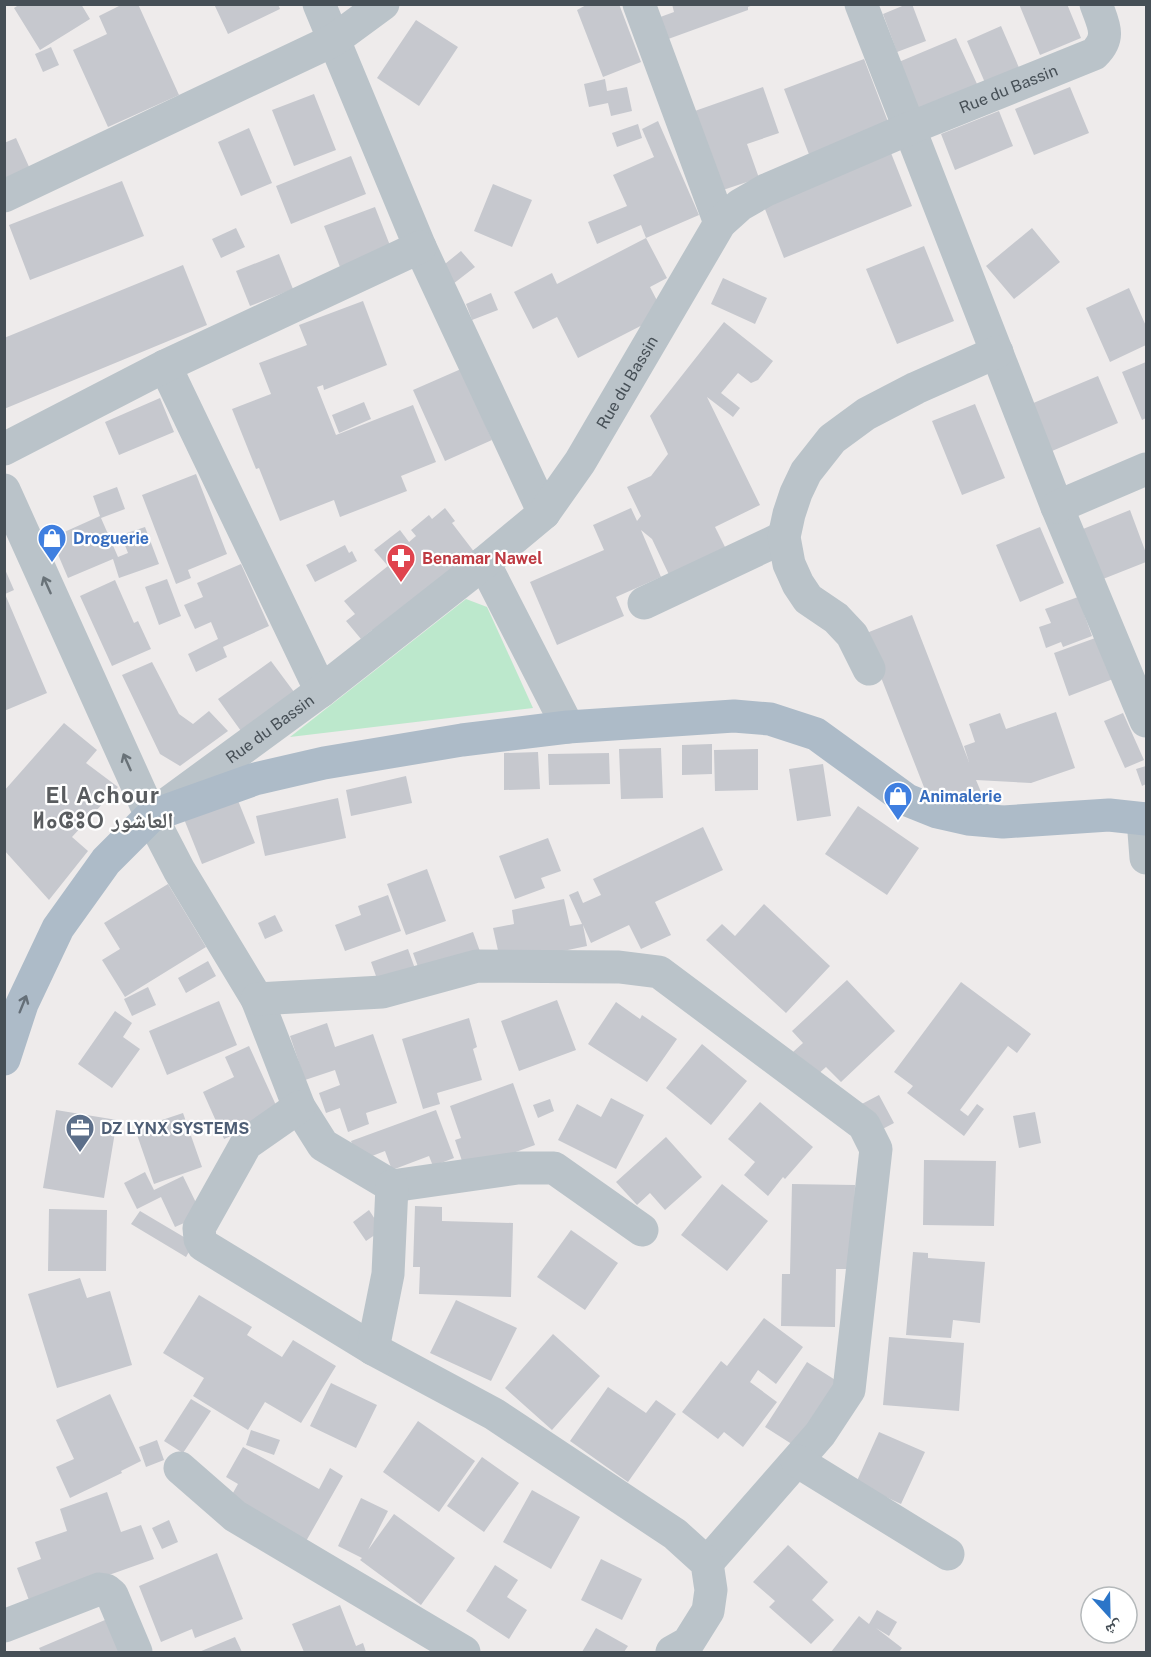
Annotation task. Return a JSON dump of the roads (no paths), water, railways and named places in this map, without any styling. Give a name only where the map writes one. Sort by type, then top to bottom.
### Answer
[{"type":"main road","points":[[4,1059],[22,1004],[58,928],[106,861],[151,816],[255,779],[324,763],[462,740],[568,727],[734,716],[770,719],[816,734],[907,800],[937,812],[968,819],[1003,822],[1109,815],[1145,819]]},
{"type":"street","points":[[319,4],[420,247],[544,513]]},
{"type":"street","points":[[4,196],[334,39],[383,4]]},
{"type":"street","points":[[639,4],[720,223]]},
{"type":"street","points":[[861,4],[1057,507],[1146,721]]},
{"type":"street","name":"Rue du Bassin","points":[[151,816],[321,691],[544,513],[580,462],[720,223],[740,205],[766,190],[908,129],[1094,54],[1103,44],[1105,37],[1099,6]]},
{"type":"street","points":[[4,449],[165,366],[420,247]]},
{"type":"street","points":[[869,669],[852,635],[836,618],[808,599],[798,584],[789,564],[784,537],[789,514],[806,472],[832,439],[866,414],[916,388],[997,352]]},
{"type":"street","points":[[165,366],[321,691]]},
{"type":"street","points":[[1057,507],[1146,469]]},
{"type":"street","points":[[4,490],[151,816],[179,870],[257,999],[299,1107],[322,1145],[392,1186],[518,1168],[554,1168],[642,1230]]},
{"type":"street","points":[[644,603],[784,537]]},
{"type":"street","points":[[484,563],[568,727]]},
{"type":"street","points":[[1145,819],[1146,858]]},
{"type":"street","points":[[257,999],[382,992],[477,966],[619,967],[658,972],[864,1125],[876,1149],[849,1389],[820,1434],[707,1563]]},
{"type":"street","points":[[299,1107],[246,1144],[199,1228],[203,1245],[373,1349],[494,1414],[675,1534],[707,1563],[711,1590],[708,1611],[688,1643],[672,1653]]},
{"type":"street","points":[[373,1349],[388,1274],[392,1186]]},
{"type":"street","points":[[796,1461],[948,1554]]},
{"type":"street","points":[[180,1468],[235,1516],[465,1653]]},
{"type":"street","points":[[4,1626],[99,1589],[106,1590],[112,1595],[136,1653]]},
{"type":"place","name":"Droguerie","points":[[52,564]]},
{"type":"place","name":"Benamar Nawel","points":[[401,584]]},
{"type":"place","name":"Animalerie","points":[[898,822]]},
{"type":"place","name":"DZ LYNX SYSTEMS","points":[[80,1154]]},
{"type":"district","name":"El Achour ⵍⴰⵛⵓⵔ العاشور","points":[[103,808]]}]
